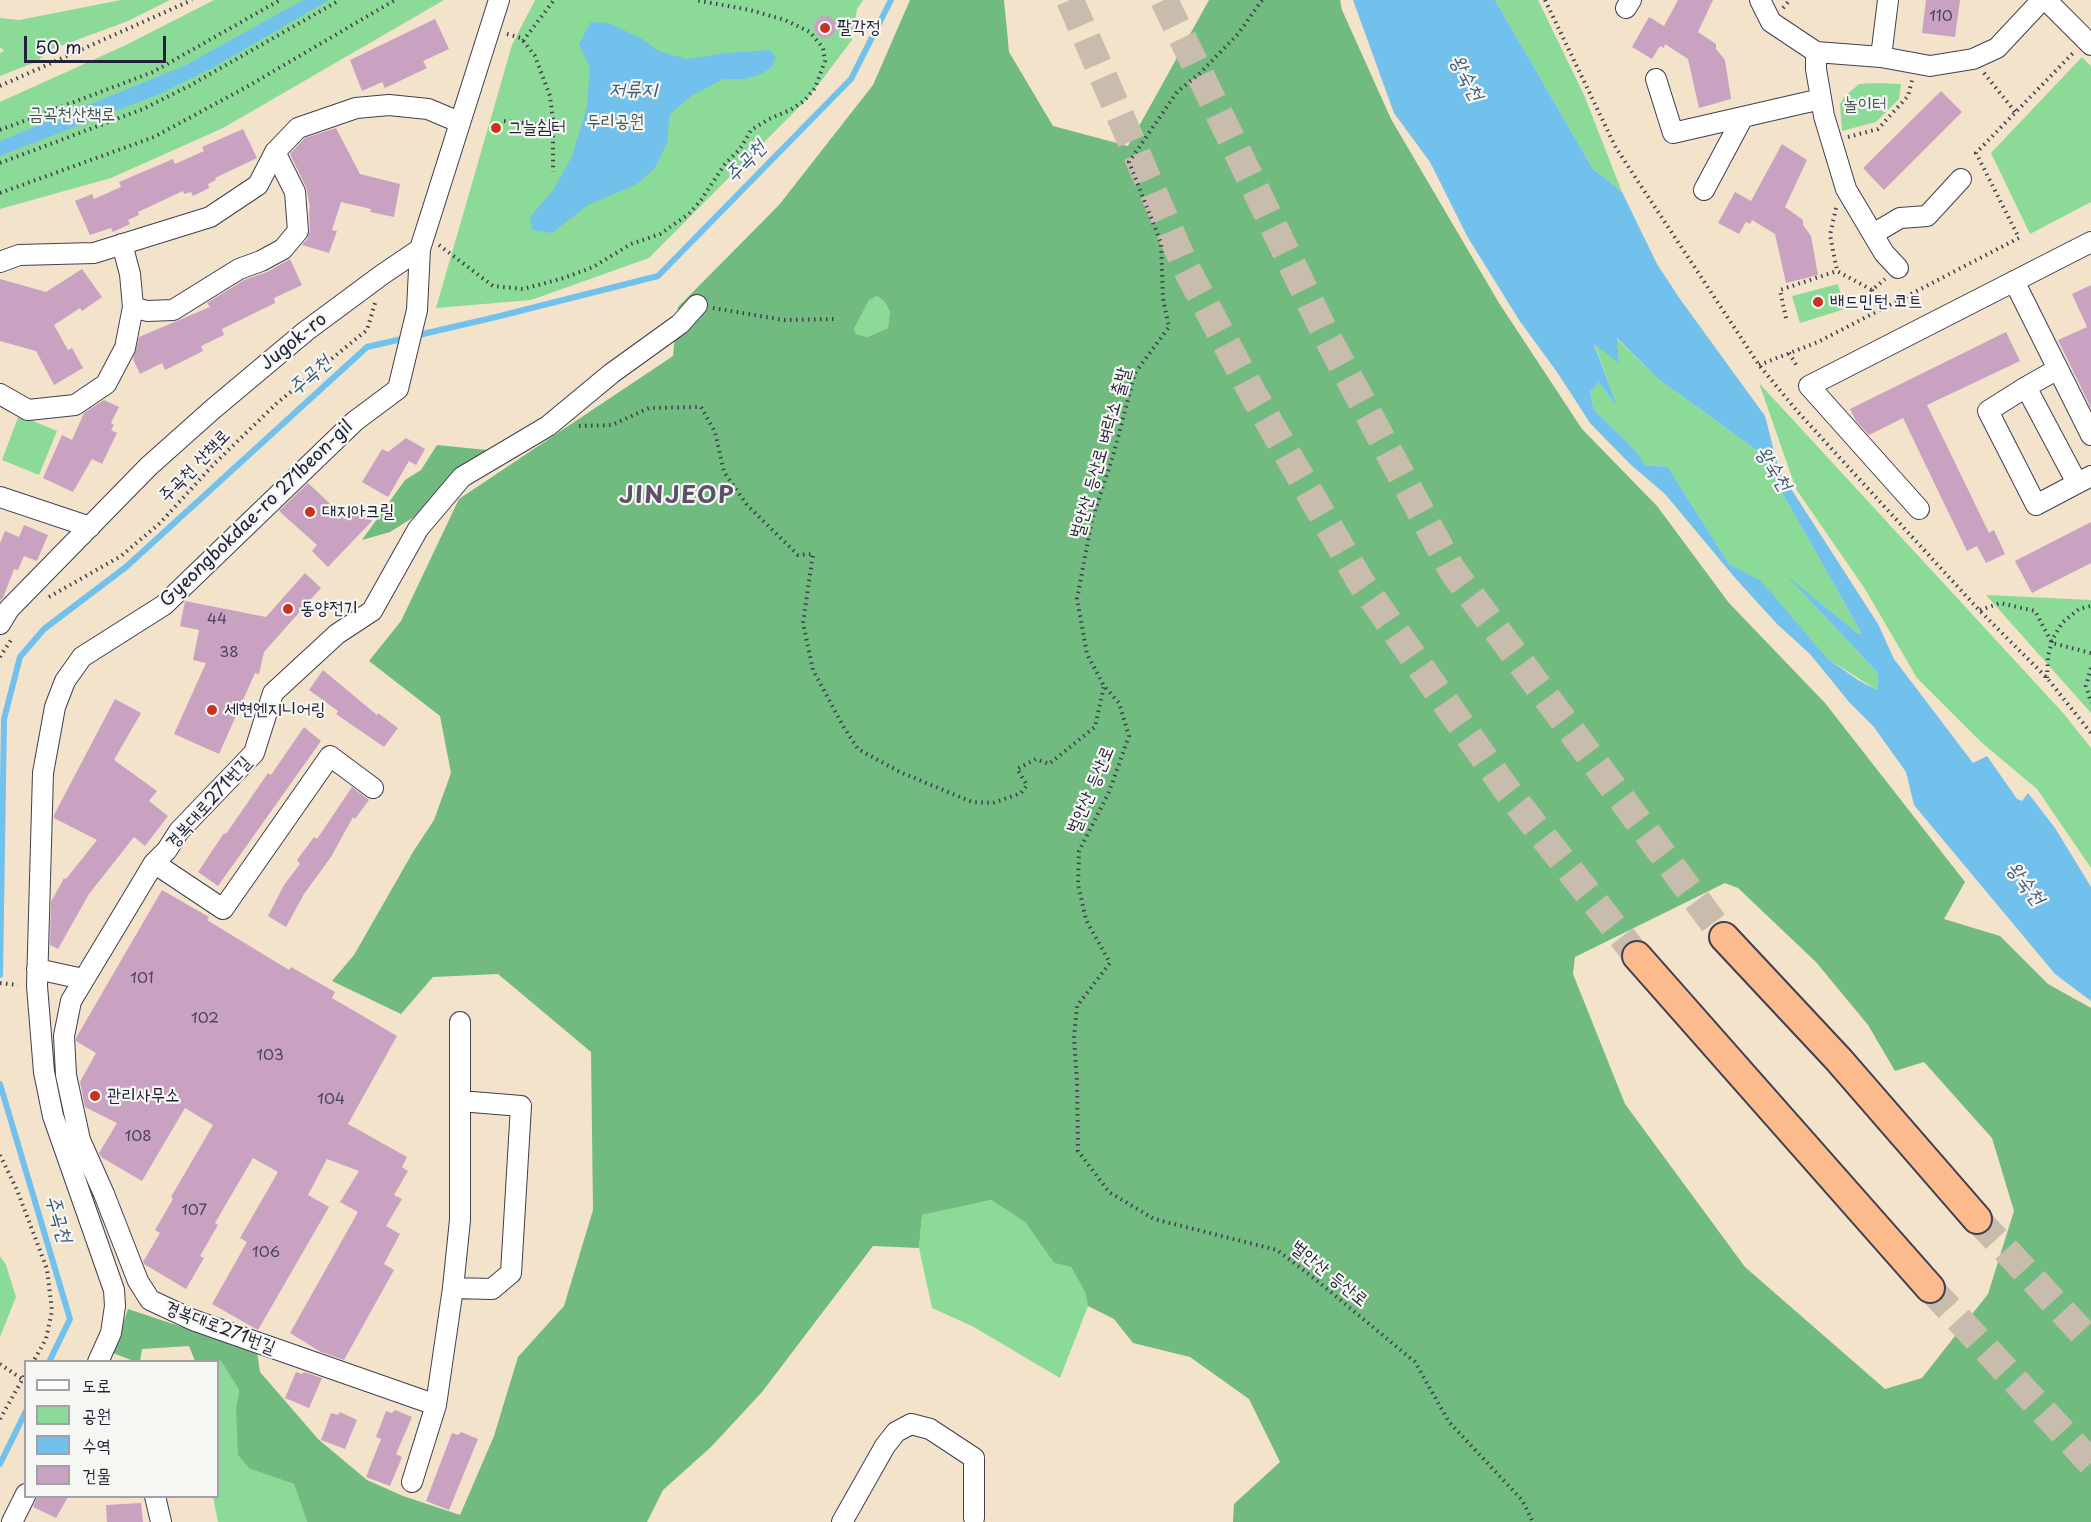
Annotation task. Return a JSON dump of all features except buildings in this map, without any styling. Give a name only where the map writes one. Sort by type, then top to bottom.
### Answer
[{"type":"highway","points":[[1724,937],[1839,1060],[1977,1219]]},
{"type":"highway","points":[[1637,956],[1930,1288]]},
{"type":"street","points":[[1760,0],[1771,22],[1816,52],[1881,57],[1930,66],[1972,59],[1997,48],[2044,0],[2088,43]]},
{"type":"street","points":[[1881,57],[1888,0]]},
{"type":"street","points":[[422,241],[497,5]]},
{"type":"street","points":[[1816,52],[1824,116],[1843,182],[1884,254],[1898,268]]},
{"type":"street","points":[[1656,79],[1673,133],[1821,99]]},
{"type":"street","points":[[0,262],[19,255],[94,253],[210,217],[258,185],[275,152],[298,128],[356,108],[389,105],[428,109],[459,122]]},
{"type":"street","points":[[1704,190],[1743,117]]},
{"type":"street","points":[[133,307],[147,311],[173,310],[239,269],[261,261],[283,249],[298,231],[295,192],[275,152]]},
{"type":"street","points":[[1873,234],[1900,218],[1927,216],[1961,179]]},
{"type":"street","name":"Jugok-ro","points":[[5,620],[149,466],[306,331],[383,274],[422,241]]},
{"type":"street","name":"Gyeongbokdae-ro 271beon-gil","points":[[101,1360],[111,1333],[115,1306],[114,1290],[53,1116],[44,1071],[37,969],[43,773],[55,707],[65,681],[82,657],[164,606],[355,421],[398,389],[417,310],[422,241]]},
{"type":"street","points":[[1919,509],[1809,387],[2091,242]]},
{"type":"street","points":[[0,394],[28,410],[75,405],[106,384],[125,348],[133,307],[130,274],[122,244]]},
{"type":"street","points":[[2014,281],[2091,435]]},
{"type":"street","name":"경복대로271번길","points":[[436,1405],[193,1320],[150,1300],[138,1281],[80,1140],[66,1075],[64,1036],[71,1000],[154,863],[167,850],[179,831],[254,753],[273,693],[337,634],[372,612],[418,529],[462,477],[548,426],[612,373],[680,324],[697,305]]},
{"type":"street","points":[[2026,387],[2084,480],[2036,505],[1988,411],[2026,387],[2058,369]]},
{"type":"street","points":[[0,497],[90,527]]},
{"type":"street","points":[[154,863],[223,909],[330,756],[374,788]]},
{"type":"street","points":[[37,969],[83,979]]},
{"type":"street","points":[[412,1482],[436,1405],[453,1288],[460,1220],[459,1022]]},
{"type":"street","points":[[453,1288],[492,1289],[511,1273],[521,1106],[460,1101]]},
{"type":"street","points":[[842,1522],[885,1446],[896,1432],[911,1424],[930,1429],[974,1458],[974,1518]]},
{"type":"street","points":[[12,1522],[24,1498]]},
{"type":"street","points":[[155,1498],[161,1522]]},
{"type":"path","points":[[0,86],[192,0]]},
{"type":"path","points":[[0,130],[153,72],[280,0]]},
{"type":"path","points":[[0,163],[143,109],[189,86],[340,0]]},
{"type":"path","points":[[0,193],[154,137],[250,85],[394,0]]},
{"type":"path","points":[[523,41],[554,0]]},
{"type":"path","points":[[422,241],[493,286],[523,289],[593,267],[631,244],[660,234],[689,214],[725,164],[740,149],[751,130],[790,110],[815,88],[825,61],[823,48],[810,32],[776,17],[695,0]]},
{"type":"path","name":"벌안산 등산로 벼락소 출발","points":[[1104,686],[1087,654],[1077,599],[1092,520],[1113,456],[1135,373],[1169,327],[1163,299],[1161,243],[1129,162],[1177,92],[1199,74],[1238,34],[1262,0]]},
{"type":"path","points":[[489,29],[521,38],[535,56],[550,96],[553,120],[553,172]]},
{"type":"path","points":[[1759,365],[1818,342],[2019,238],[1976,153],[2088,43]]},
{"type":"path","points":[[1972,59],[2016,112]]},
{"type":"path","points":[[1831,141],[1878,129],[1908,96],[1916,65]]},
{"type":"path","points":[[504,121],[543,125],[553,120]]},
{"type":"path","points":[[1837,271],[1830,235],[1843,182]]},
{"type":"path","points":[[1872,290],[1898,268]]},
{"type":"path","points":[[1786,318],[1780,290],[1837,271],[1872,290],[1882,308]]},
{"type":"path","name":"주곡천 산책로","points":[[41,603],[121,556],[160,523],[214,464],[277,403],[368,330],[383,274]]},
{"type":"path","points":[[697,305],[784,320],[836,319]]},
{"type":"path","points":[[1789,353],[1797,366]]},
{"type":"path","name":"벌안산 등산로","points":[[548,426],[612,425],[649,408],[701,407],[715,432],[723,472],[747,505],[798,555],[813,554],[803,623],[813,670],[858,749],[900,772],[972,802],[993,804],[1021,794],[1027,785],[1017,769],[1036,759],[1049,764],[1095,727],[1104,686]]},
{"type":"path","points":[[1979,610],[2000,603],[2036,611],[2052,644]]},
{"type":"path","points":[[2047,678],[2048,656],[2062,623],[2079,609],[2091,606]]},
{"type":"path","points":[[0,657],[5,620]]},
{"type":"path","points":[[2052,644],[2091,653]]},
{"type":"path","points":[[2091,668],[2086,686],[2091,703]]},
{"type":"path","name":"벌안산 등산로","points":[[1104,686],[1119,703],[1129,736],[1109,792],[1079,851],[1078,884],[1086,920],[1110,963],[1077,1006],[1074,1038],[1078,1151],[1109,1192],[1154,1219],[1277,1250],[1315,1279],[1415,1362],[1449,1422],[1522,1500],[1533,1522]]},
{"type":"path","points":[[0,1155],[17,1190],[47,1269],[52,1311],[46,1339],[34,1360]]},
{"type":"path","points":[[0,1364],[22,1379]]},
{"type":"path","points":[[0,1419],[24,1376]]},
{"type":"green space","points":[[121,0],[170,0],[128,21],[47,51],[38,61],[0,76],[0,53],[4,51],[0,47],[0,18],[19,20]]},
{"type":"green space","name":"금곡천산책로","points":[[214,0],[444,0],[223,128],[111,178],[0,209],[0,102],[126,45]]},
{"type":"green space","name":"두리공원","points":[[535,0],[863,0],[857,9],[852,40],[809,97],[649,258],[531,300],[436,308],[512,45]]},
{"type":"green space","points":[[910,0],[1004,0],[1009,52],[1053,126],[1128,146],[1209,0],[1340,0],[1342,10],[1391,119],[1499,303],[1582,429],[1657,506],[1729,603],[1825,703],[1965,882],[1944,919],[2000,936],[2048,984],[2091,1008],[2091,1522],[1233,1522],[1234,1504],[1280,1462],[1249,1399],[1190,1357],[1133,1343],[1114,1319],[1088,1306],[1085,1292],[1071,1267],[1054,1263],[1025,1222],[991,1200],[922,1215],[919,1248],[873,1246],[762,1392],[711,1447],[663,1490],[647,1522],[307,1522],[294,1484],[250,1469],[238,1455],[236,1409],[239,1390],[221,1361],[195,1360],[189,1346],[142,1349],[140,1360],[131,1360],[113,1353],[128,1309],[257,1352],[260,1372],[318,1439],[367,1480],[403,1496],[460,1515],[494,1436],[518,1357],[564,1306],[593,1210],[591,1052],[498,974],[433,977],[401,1014],[332,981],[354,955],[434,820],[451,773],[440,716],[369,661],[401,621],[459,499],[673,356],[678,307],[779,205],[873,85]],"holes":[[[877,296],[885,302],[890,312],[888,328],[867,337],[856,334],[854,329],[869,300]],[[1725,883],[1738,888],[1816,962],[1868,1025],[1895,1071],[1924,1062],[1992,1138],[2014,1211],[1988,1294],[1922,1378],[1885,1389],[1745,1267],[1625,1104],[1573,974],[1575,957]]]},
{"type":"green space","points":[[1495,0],[1538,0],[1584,95],[1622,192],[1593,169]]},
{"type":"green space","points":[[2082,57],[2091,66],[2091,202],[2030,234],[1991,153]]},
{"type":"green space","name":"놀이터","points":[[1859,84],[1901,84],[1899,99],[1876,122],[1842,131],[1840,104],[1845,96]]},
{"type":"green space","name":"배드민턴 코트","points":[[1838,284],[1845,309],[1800,323],[1792,296]]},
{"type":"green space","points":[[877,296],[885,302],[890,312],[888,328],[866,337],[856,334],[854,329],[869,300]]},
{"type":"green space","points":[[1616,338],[1657,378],[1759,452],[1862,634],[1857,633],[1790,579],[1878,673],[1877,690],[1828,659],[1761,582],[1729,564],[1668,467],[1645,465],[1635,450],[1594,410],[1590,392],[1599,381],[1617,406],[1594,342],[1619,362]]},
{"type":"green space","points":[[1759,383],[2064,714],[2091,748],[2091,868],[2037,789],[1981,742],[1917,678],[1865,589],[1796,489]]},
{"type":"green space","points":[[19,415],[57,431],[39,475],[2,460]]},
{"type":"green space","points":[[437,445],[487,450],[461,470],[430,504],[414,517],[390,532],[362,540],[405,480],[421,470]]},
{"type":"green space","points":[[1986,595],[2091,600],[2091,713]]},
{"type":"green space","points":[[991,1200],[1025,1222],[1054,1263],[1071,1267],[1085,1292],[1088,1306],[1060,1378],[972,1326],[932,1308],[919,1248],[922,1215]]},
{"type":"green space","points":[[0,1256],[6,1265],[16,1297],[0,1337]]},
{"type":"green space","points":[[219,1361],[239,1390],[236,1409],[250,1469],[294,1484],[307,1522],[218,1522],[213,1498],[219,1498]]},
{"type":"water","points":[[303,0],[329,0],[214,67],[162,93],[0,156],[0,141],[184,66]]},
{"type":"water","name":"왕숙천","points":[[1353,0],[1495,0],[1593,169],[1622,192],[1657,264],[1765,416],[1779,470],[1878,624],[1894,659],[1973,763],[1987,756],[2017,799],[2022,801],[2028,793],[2055,828],[2091,887],[2091,1001],[2055,974],[1914,805],[1906,772],[1874,727],[1849,702],[1810,654],[1777,624],[1736,579],[1665,494],[1630,464],[1590,423],[1519,320],[1467,236],[1430,162],[1394,113]],"holes":[[[1617,338],[1657,378],[1759,452],[1862,634],[1857,633],[1785,574],[1878,673],[1877,690],[1828,659],[1761,581],[1729,564],[1668,467],[1645,465],[1635,450],[1594,410],[1590,392],[1599,382],[1618,408],[1594,344],[1619,363]]]},
{"type":"water","name":"저류지","points":[[591,22],[609,23],[642,39],[659,51],[686,59],[770,50],[776,57],[772,67],[761,74],[744,79],[723,79],[691,96],[670,114],[667,143],[655,168],[637,184],[588,205],[552,233],[532,230],[530,217],[554,189],[572,156],[587,106],[590,68],[579,44]]},
{"type":"waterway","name":"주곡천","points":[[0,975],[4,719],[20,657],[44,629],[126,567],[367,347],[658,276],[851,79],[891,0]]},
{"type":"waterway","name":"주곡천","points":[[0,1084],[70,1319],[50,1360]]},
{"type":"waterway","name":"주곡천","points":[[0,1464],[24,1415]]},
{"type":"tunnel","points":[[1070,0],[1186,268],[1253,394],[1360,581],[1506,789],[1637,956]]},
{"type":"tunnel","points":[[1164,0],[1326,335],[1452,570],[1724,937]]},
{"type":"tunnel","points":[[1977,1219],[2091,1342]]},
{"type":"tunnel","points":[[1930,1288],[2091,1463]]},
{"type":"place","name":"팔각정","points":[[825,28]]},
{"type":"place","name":"그늘쉼터","points":[[496,128]]},
{"type":"place","name":"배드민턴 코트","points":[[1818,302]]},
{"type":"place","name":"대지아크릴","points":[[310,512]]},
{"type":"place","name":"동양전기","points":[[288,609]]},
{"type":"place","name":"세현엔지니어링","points":[[212,710]]},
{"type":"place","name":"관리사무소","points":[[95,1096]]},
{"type":"district","name":"JINJEOP","points":[[677,496]]}]
